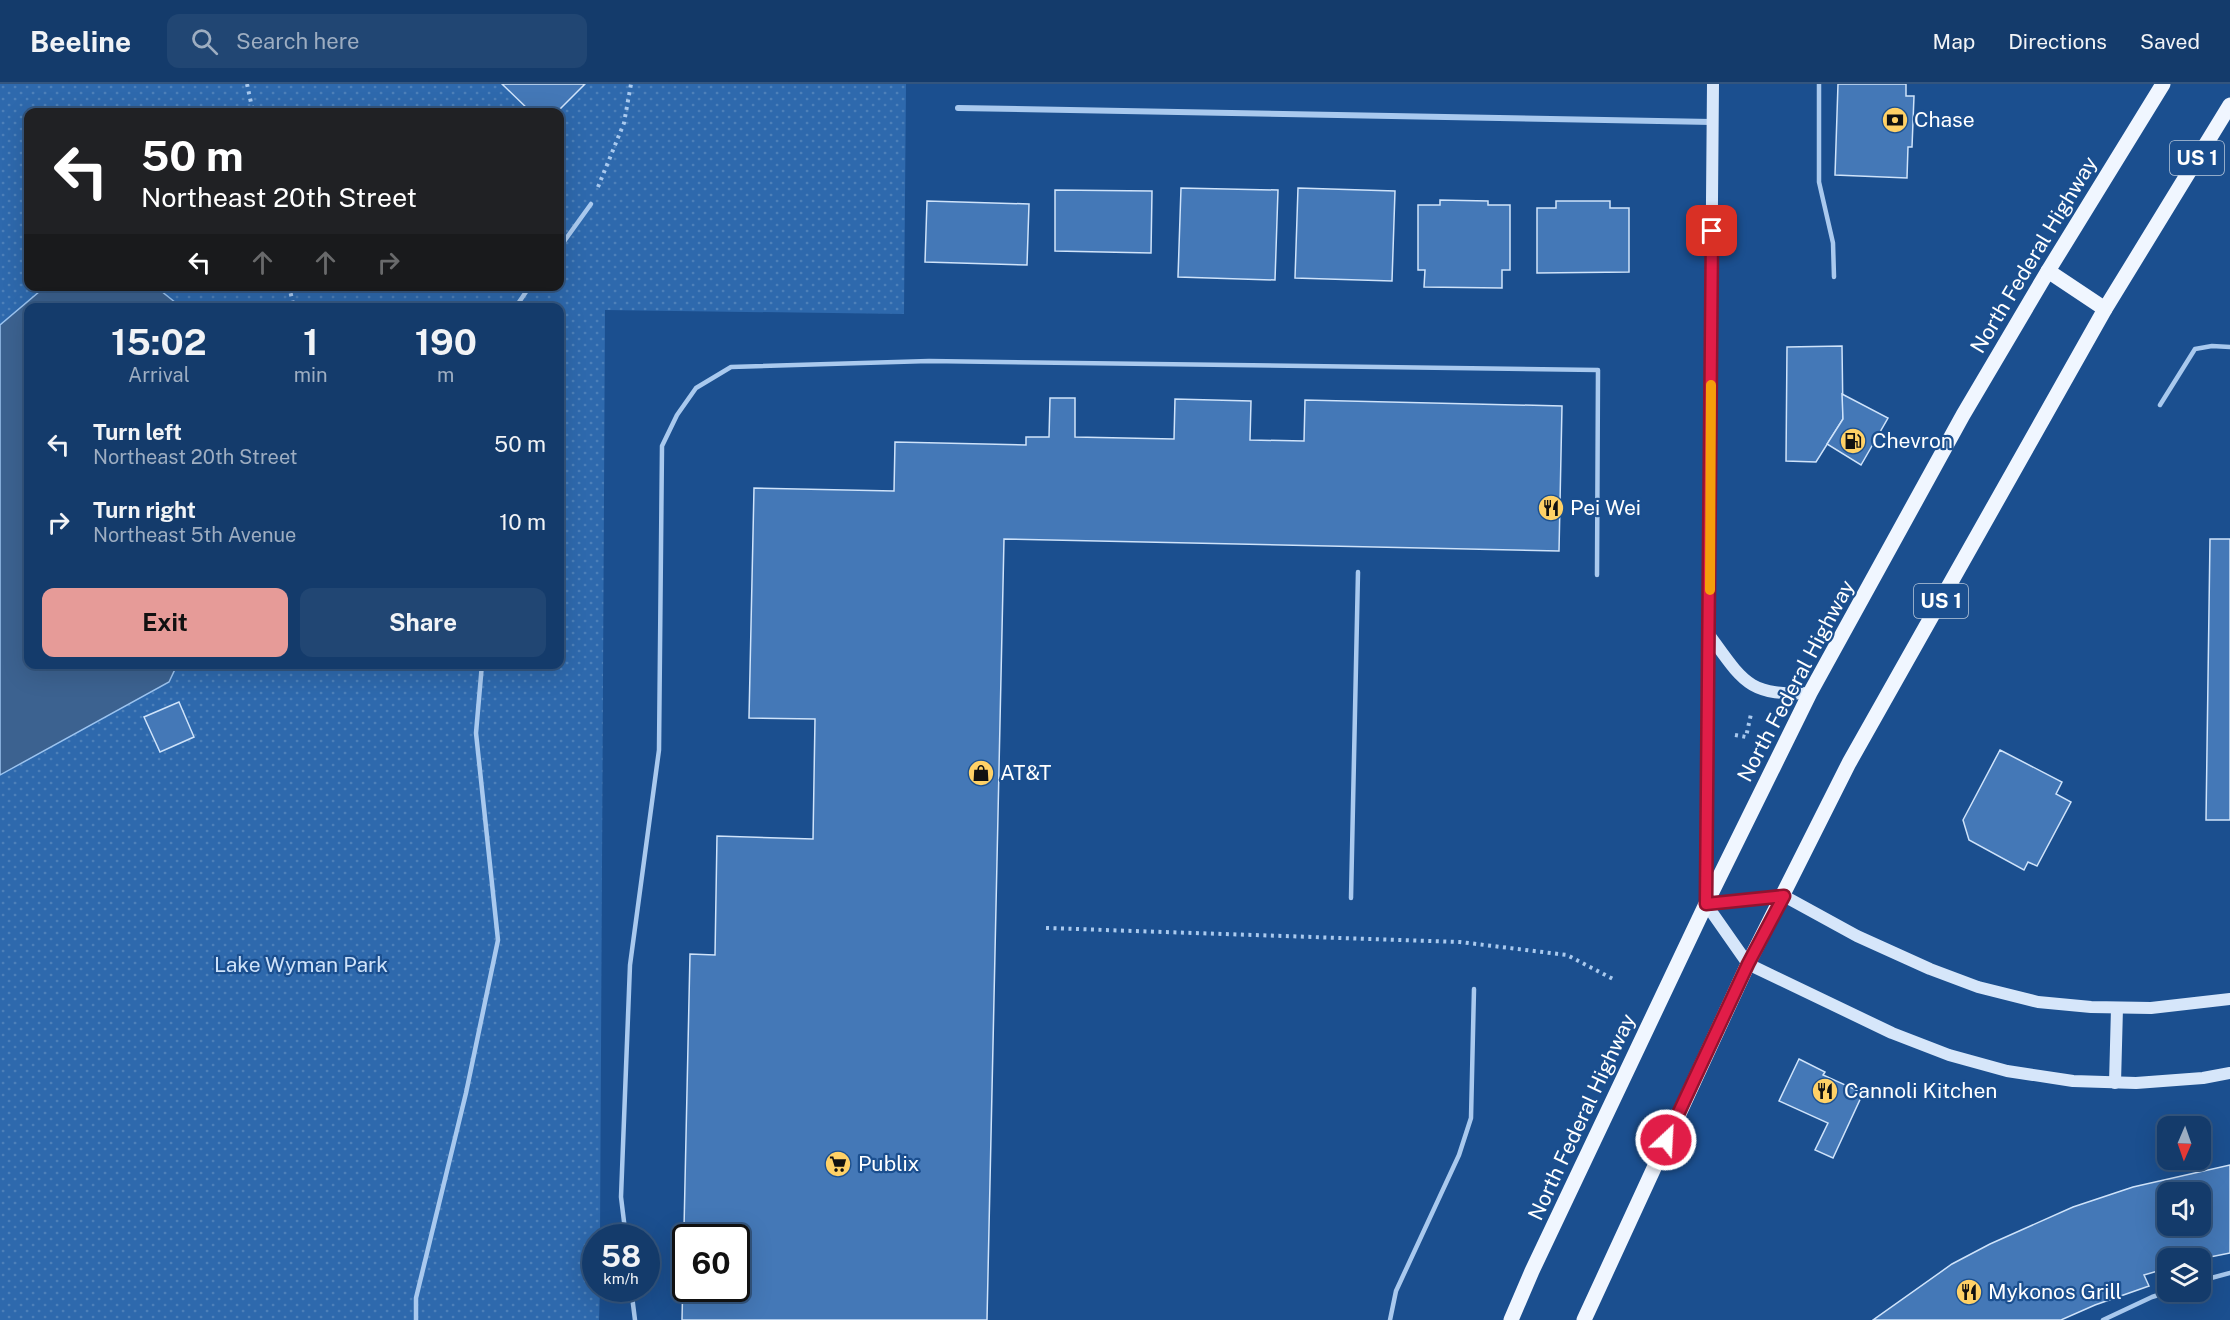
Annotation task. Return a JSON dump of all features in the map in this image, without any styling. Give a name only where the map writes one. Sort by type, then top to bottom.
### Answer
[{"type":"main road","name":"North Federal Highway","points":[[1511,1320],[1706,904],[1810,693],[1963,415],[2163,84]]},
{"type":"main road","name":"US 1","points":[[1584,1320],[1748,964],[1850,763],[2105,309],[2230,105]]},
{"type":"main road","points":[[2048,271],[2105,309]]},
{"type":"street","points":[[1713,84],[1706,904],[1748,964],[1892,1033],[1949,1055],[2007,1071],[2073,1081],[2136,1083],[2203,1078],[2230,1073]]},
{"type":"street","points":[[958,108],[1713,122]]},
{"type":"street","points":[[1710,636],[1738,675],[1760,690],[1783,694],[1810,693]]},
{"type":"street","points":[[1706,904],[1784,896],[1857,936],[1930,969],[1978,987],[2038,1002],[2117,1008],[2151,1008],[2230,999]]},
{"type":"street","points":[[2115,1083],[2117,1008]]},
{"type":"lane","points":[[1819,84],[1819,182],[1833,243],[1834,277]]},
{"type":"lane","points":[[564,241],[591,204]]},
{"type":"lane","points":[[2160,405],[2195,349],[2230,346]]},
{"type":"lane","points":[[624,1224],[621,1197],[630,965],[660,750],[662,446],[677,415],[696,388],[730,367],[929,360],[1598,370],[1597,575]]},
{"type":"lane","points":[[1351,898],[1358,572]]},
{"type":"lane","points":[[416,1320],[416,1298],[466,1093],[498,940],[476,733],[482,669]]},
{"type":"lane","points":[[1390,1320],[1396,1291],[1459,1155],[1471,1118],[1474,989]]},
{"type":"lane","points":[[2211,1278],[2230,1273]]},
{"type":"lane","points":[[2103,1320],[2157,1295]]},
{"type":"lane","points":[[633,1302],[635,1320]]},
{"type":"path","points":[[247,84],[252,108]]},
{"type":"path","points":[[591,204],[624,123],[632,84]]},
{"type":"path","points":[[1735,735],[1746,737],[1751,714]]},
{"type":"path","points":[[1046,928],[1460,942],[1567,955],[1615,980]]},
{"type":"green space","name":"Lake Wyman Park","points":[[0,84],[906,84],[904,314],[605,310],[600,1224],[582,1224],[582,1302],[600,1302],[599,1320],[0,1320],[0,775],[169,682],[175,669],[564,669],[564,303],[176,303],[161,291],[564,291],[564,108],[24,108],[24,291],[41,291],[0,325]]},
{"type":"shaded area","points":[[40,291],[161,291],[176,303],[26,303]]},
{"type":"shaded area","points":[[24,305],[24,669],[175,669],[169,682],[0,775],[0,325]]},
{"type":"building","points":[[502,84],[585,84],[561,108],[527,108]]},
{"type":"building","points":[[1838,84],[1906,84],[1906,96],[1914,96],[1912,147],[1908,147],[1907,178],[1835,175]]},
{"type":"building","points":[[1181,188],[1278,190],[1275,280],[1178,277]]},
{"type":"building","points":[[1298,188],[1395,191],[1392,281],[1295,278]]},
{"type":"building","points":[[1055,190],[1152,191],[1151,253],[1055,251]]},
{"type":"building","points":[[1440,200],[1488,201],[1488,205],[1510,205],[1510,270],[1502,270],[1502,288],[1424,287],[1425,270],[1418,270],[1418,205],[1440,205]]},
{"type":"building","points":[[927,201],[1029,204],[1027,265],[925,262]]},
{"type":"building","points":[[1556,201],[1610,201],[1610,208],[1629,208],[1629,272],[1537,273],[1537,208],[1556,208]]},
{"type":"building","points":[[1842,346],[1843,419],[1816,462],[1786,461],[1787,347]]},
{"type":"building","points":[[1842,394],[1888,418],[1861,465],[1827,444],[1843,419]]},
{"type":"building","points":[[1050,398],[1075,398],[1075,437],[1174,439],[1175,399],[1251,401],[1250,440],[1304,441],[1305,400],[1562,406],[1559,551],[1004,539],[987,1320],[682,1320],[682,1302],[750,1302],[750,1224],[684,1224],[690,954],[715,955],[717,836],[813,839],[815,719],[749,718],[754,488],[894,491],[895,442],[1026,445],[1026,437],[1049,437]]},
{"type":"building","points":[[2210,539],[2230,539],[2230,820],[2206,820]]},
{"type":"building","points":[[179,702],[194,737],[160,752],[144,717]]},
{"type":"building","points":[[2000,750],[2062,782],[2056,794],[2071,802],[2037,866],[2028,862],[2024,870],[1969,840],[1963,820]]},
{"type":"building","points":[[1799,1059],[1825,1072],[1823,1075],[1863,1093],[1833,1158],[1815,1150],[1828,1123],[1779,1101]]},
{"type":"building","points":[[2230,1165],[2230,1253],[2211,1257],[2211,1248],[2157,1248],[2157,1271],[2144,1275],[2149,1286],[2061,1320],[1873,1320],[1952,1264],[1990,1244],[2073,1207],[2133,1187]]},
{"type":"slow traffic","points":[[1710,590],[1711,385]]},
{"type":"place","name":"Chase","points":[[1895,120]]},
{"type":"place","name":"Chevron","points":[[1853,441]]},
{"type":"place","name":"Pei Wei","points":[[1551,508]]},
{"type":"place","name":"AT&T","points":[[981,773]]},
{"type":"place","name":"Cannoli Kitchen","points":[[1825,1091]]},
{"type":"place","name":"Publix","points":[[838,1164]]},
{"type":"place","name":"Mykonos Grill","points":[[1969,1292]]},
{"type":"route","points":[[1666,1140],[1748,964],[1784,896],[1706,904],[1712,231]]}]
